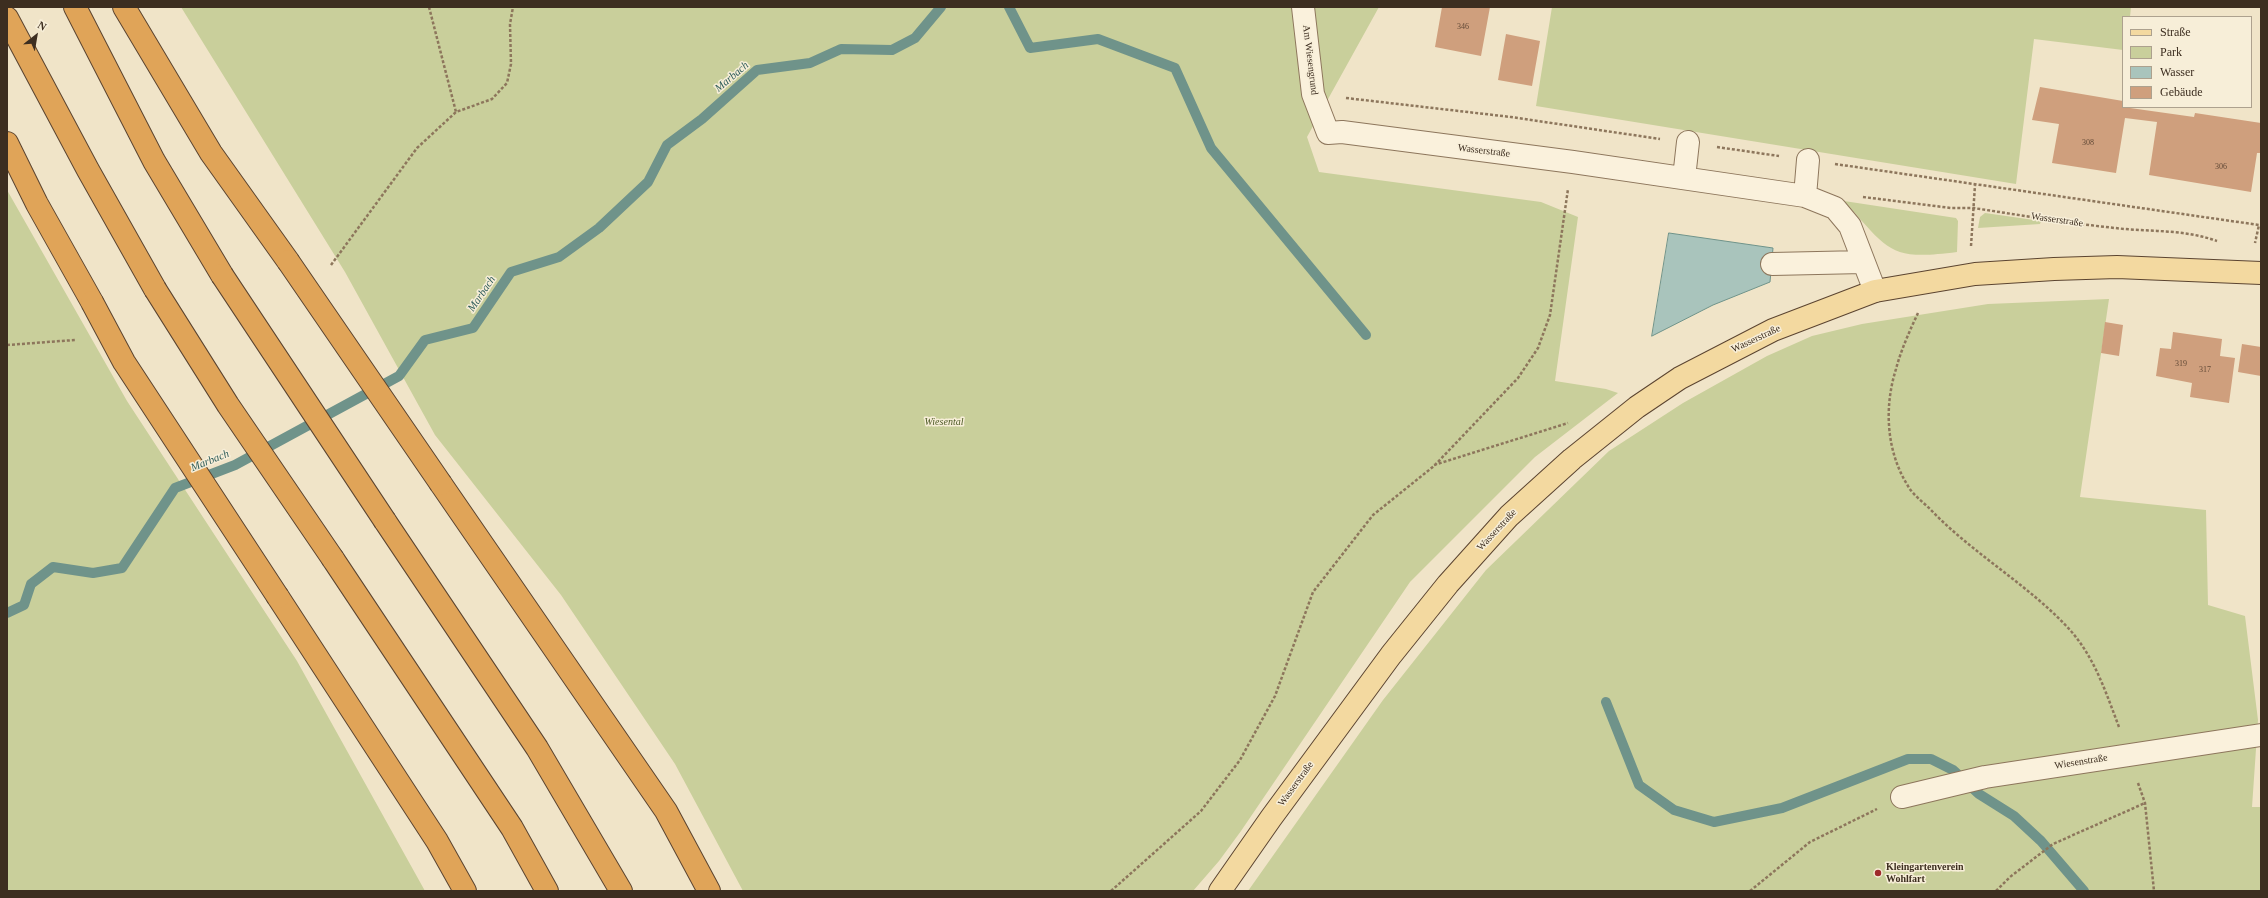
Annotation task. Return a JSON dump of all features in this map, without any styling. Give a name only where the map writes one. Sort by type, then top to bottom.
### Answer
[{"type":"highway","points":[[75,7],[154,161],[222,275],[537,748],[621,891]]},
{"type":"highway","points":[[124,7],[211,153],[288,262],[666,812],[709,891]]},
{"type":"highway","points":[[7,18],[88,170],[155,289],[228,405],[512,828],[547,891]]},
{"type":"highway","points":[[7,143],[37,204],[124,362],[437,841],[465,891]]},
{"type":"main road","name":"Wasserstraße","points":[[1220,890],[1391,655],[1448,584],[1509,516],[1578,454],[1637,407],[1680,378],[1773,330],[1875,291],[1975,274],[2054,269],[2117,267],[2255,272]]},
{"type":"street","name":"Am Wiesengrund","points":[[1303,7],[1313,94],[1328,134]]},
{"type":"street","name":"Wasserstraße","points":[[1328,134],[1349,133],[1573,162],[1805,196],[1835,208],[1850,226],[1862,262],[1875,291]]},
{"type":"street","points":[[1684,178],[1688,142]]},
{"type":"street","points":[[1805,196],[1808,160]]},
{"type":"street","points":[[1772,264],[1862,262]]},
{"type":"street","name":"Wiesenstraße","points":[[1902,797],[1985,777],[2130,754],[2261,736]]},
{"type":"path","points":[[429,7],[456,112]]},
{"type":"path","points":[[331,265],[354,237],[384,191],[416,148],[456,112],[492,99],[507,83],[511,64],[510,24],[513,7]]},
{"type":"path","points":[[1111,891],[1201,811],[1240,760],[1275,696],[1313,592],[1373,515],[1434,466],[1518,378],[1538,348],[1550,315],[1578,127]]},
{"type":"path","points":[[1971,250],[1975,184]]},
{"type":"path","name":"Wasserstraße","points":[[1860,196],[1951,208],[1973,208],[2116,228],[2203,236],[2221,243],[2255,272]]},
{"type":"path","points":[[1924,311],[1918,313],[1896,369],[1889,407],[1889,436],[1893,454],[1908,486],[1948,527],[2052,611],[2071,632],[2099,674],[2130,754],[2145,804],[2154,891]]},
{"type":"path","points":[[7,346],[75,340]]},
{"type":"path","points":[[1434,466],[1571,422]]},
{"type":"path","points":[[1750,891],[1810,842],[1902,797]]},
{"type":"path","points":[[1996,891],[2010,877],[2053,844],[2145,804]]},
{"type":"green space","name":"Wiesental","points":[[181,7],[1379,7],[1307,137],[1319,172],[1541,202],[1578,217],[1555,381],[1606,389],[1618,393],[1535,457],[1410,582],[1241,831],[1219,861],[1193,891],[743,891],[675,764],[561,595],[435,435],[345,272]]},
{"type":"green space","points":[[1552,7],[2131,7],[2130,16],[2122,16],[2122,50],[2034,39],[2016,184],[1536,106]]},
{"type":"green space","points":[[7,190],[127,401],[297,661],[425,891],[7,891]]},
{"type":"green space","points":[[1844,201],[1956,218],[1958,221],[1957,252],[1917,255],[1903,253],[1881,241]]},
{"type":"green space","points":[[1985,213],[2041,221],[2040,224],[1978,228],[1980,217]]},
{"type":"green space","points":[[2109,299],[2080,497],[2206,510],[2208,605],[2245,616],[2258,720],[2252,807],[2261,807],[2261,891],[1248,891],[1383,700],[1486,570],[1609,451],[1683,403],[1767,356],[1812,336],[1862,324],[1988,304]]},
{"type":"water","points":[[1669,233],[1773,248],[1770,282],[1713,305],[1652,336]]},
{"type":"building","points":[[1442,7],[1490,7],[1481,56],[1435,47]]},
{"type":"building","points":[[1506,34],[1540,41],[1532,86],[1498,80]]},
{"type":"building","points":[[2040,87],[2122,101],[2122,108],[2194,117],[2195,113],[2261,123],[2261,153],[2257,153],[2251,192],[2149,175],[2157,122],[2125,118],[2116,173],[2052,163],[2059,124],[2032,120]]},
{"type":"building","points":[[2105,322],[2123,325],[2119,356],[2101,353]]},
{"type":"building","points":[[2173,332],[2222,339],[2220,356],[2235,358],[2229,403],[2190,397],[2192,383],[2156,376],[2160,348],[2171,349]]},
{"type":"building","points":[[2242,344],[2261,347],[2261,376],[2238,372]]},
{"type":"waterway","name":"Marbach","points":[[7,613],[24,605],[31,584],[53,567],[93,573],[122,568],[175,488],[235,465],[399,376],[425,340],[473,328],[511,272],[559,257],[599,228],[648,182],[667,145],[702,119],[757,70],[810,63],[841,49],[892,50],[915,38],[941,7]]},
{"type":"waterway","points":[[1009,7],[1030,48],[1098,39],[1175,68],[1211,148],[1366,335]]},
{"type":"waterway","points":[[1606,702],[1639,785],[1674,810],[1714,822],[1782,808],[1908,759],[1931,759],[1953,770],[1979,794],[2014,816],[2041,841],[2084,891]]},
{"type":"place","name":"Kleingartenverein Wohlfart","points":[[1878,873]]}]
